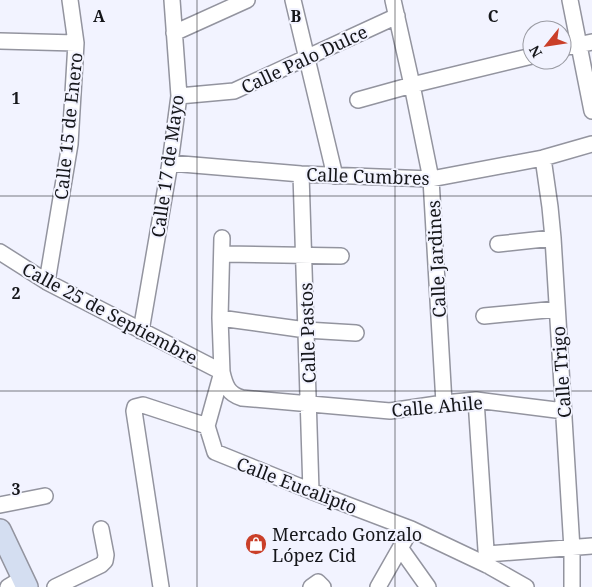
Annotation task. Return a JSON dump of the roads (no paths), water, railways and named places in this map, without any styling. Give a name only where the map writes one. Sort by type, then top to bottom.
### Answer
[{"type":"street","name":"Calle 15 de Enero","points":[[47,282],[70,144],[76,43],[70,0]]},
{"type":"street","name":"Calle 17 de Mayo","points":[[141,331],[170,163],[179,96],[172,0]]},
{"type":"street","points":[[174,33],[247,0]]},
{"type":"street","points":[[293,0],[335,176]]},
{"type":"street","name":"Calle Jardines","points":[[393,0],[431,179],[444,403]]},
{"type":"street","points":[[570,0],[586,43],[592,111]]},
{"type":"street","name":"Calle Palo Dulce","points":[[179,96],[234,91],[396,16]]},
{"type":"street","points":[[0,41],[76,43]]},
{"type":"street","points":[[572,46],[586,43]]},
{"type":"street","points":[[358,100],[522,58]]},
{"type":"street","name":"Calle Cumbres","points":[[170,163],[301,174],[431,179],[543,158],[592,144]]},
{"type":"street","name":"Calle Trigo","points":[[543,158],[553,238],[572,549],[572,587]]},
{"type":"street","name":"Calle Pastos","points":[[301,174],[311,491]]},
{"type":"street","points":[[161,587],[134,416],[135,407],[143,405],[207,426],[222,372],[220,318],[222,238]]},
{"type":"street","points":[[498,244],[553,238]]},
{"type":"street","name":"Calle 25 de Septiembre","points":[[0,252],[47,282],[222,372]]},
{"type":"street","points":[[223,254],[341,256]]},
{"type":"street","points":[[484,316],[557,309]]},
{"type":"street","points":[[220,318],[306,330],[356,333]]},
{"type":"street","name":"Calle Ahile","points":[[222,372],[228,390],[234,396],[390,411],[476,400],[564,411]]},
{"type":"street","points":[[476,400],[487,560],[592,546]]},
{"type":"street","name":"Calle Eucalipto","points":[[207,426],[215,452],[487,560],[526,587]]},
{"type":"street","points":[[0,505],[45,496]]},
{"type":"street","points":[[55,587],[104,563],[106,555],[101,529]]},
{"type":"street","points":[[378,587],[411,529]]},
{"type":"street","points":[[0,530],[20,584]]},
{"type":"street","points":[[401,549],[428,587]]},
{"type":"street","points":[[311,587],[318,582],[324,587]]},
{"type":"place","name":"Mercado Gonzalo López Cid","points":[[256,544]]}]
